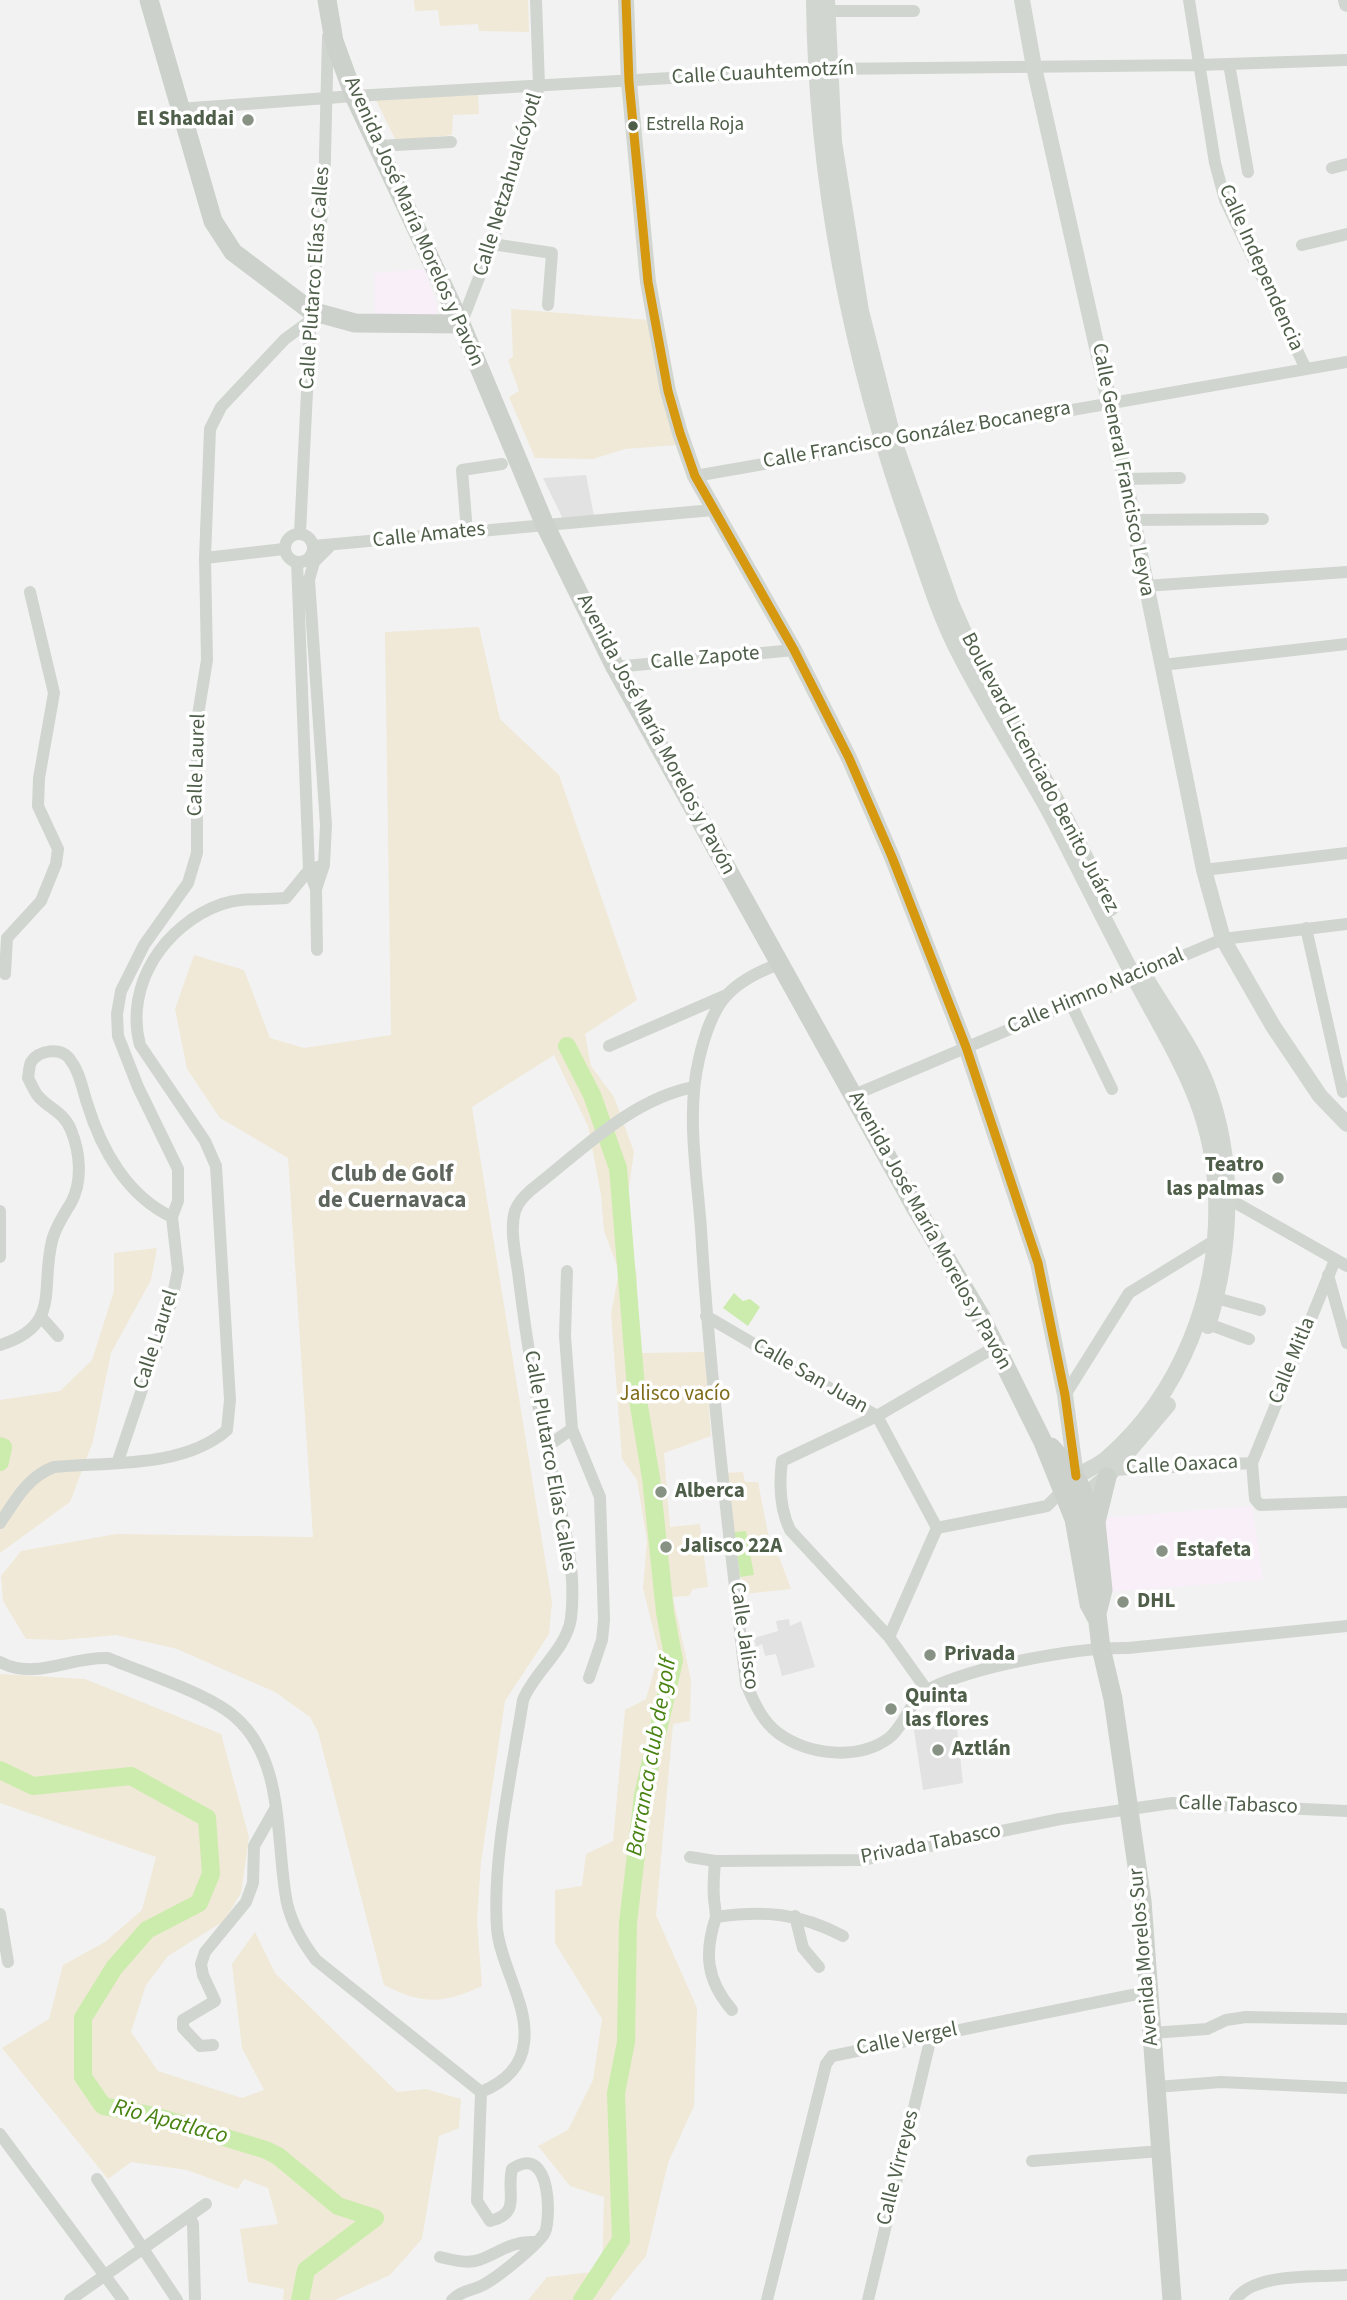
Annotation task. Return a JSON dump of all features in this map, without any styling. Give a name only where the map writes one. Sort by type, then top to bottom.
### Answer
[{"type":"main road","points":[[149,0],[213,221],[233,252],[311,315],[355,323],[461,324]]},
{"type":"main road","name":"Avenida José María Morelos y Pavón","points":[[327,0],[329,22],[354,96],[461,324],[545,525],[615,667],[995,1348],[1043,1442]]},
{"type":"main road","name":"Avenida Morelos Sur","points":[[1043,1442],[1076,1476],[1086,1494],[1096,1617],[1114,1699],[1142,1901],[1172,2300]]},
{"type":"main road","name":"Avenida Morelos Sur","points":[[1043,1442],[1074,1519],[1089,1604],[1096,1617]]},
{"type":"main road","points":[[1096,1617],[1103,1590],[1096,1522],[1110,1473]]},
{"type":"street","name":"Calle Netzahualcóyotl","points":[[461,324],[492,244],[540,86],[536,0]]},
{"type":"street","points":[[626,0],[629,82],[648,282],[668,391],[695,476],[794,650],[849,758],[892,857],[965,1047],[1038,1264],[1065,1395],[1076,1476]]},
{"type":"street","name":"Boulevard Licenciado Benito Juárez","points":[[814,0],[822,69],[861,311],[887,442],[951,603],[965,651],[1059,805],[1139,975],[1207,1082],[1226,1161],[1216,1298],[1171,1401],[1110,1473],[1086,1494]]},
{"type":"street","name":"Calle General Francisco Leyva","points":[[1023,0],[1034,67],[1109,401],[1204,870],[1223,939],[1273,1026],[1320,1096],[1347,1124]]},
{"type":"street","name":"Calle Independencia","points":[[1189,0],[1214,163],[1225,200],[1306,369]]},
{"type":"street","points":[[828,6],[915,11]]},
{"type":"street","name":"Boulevard Licenciado Benito Juárez","points":[[822,69],[828,6]]},
{"type":"street","name":"Calle Plutarco Elías Calles","points":[[299,533],[311,315],[324,195],[329,22]]},
{"type":"street","name":"Calle Cuauhtemotzín","points":[[179,109],[354,96],[822,69],[1198,65],[1347,60]]},
{"type":"street","points":[[1229,64],[1248,173]]},
{"type":"street","points":[[378,146],[451,142]]},
{"type":"street","points":[[1332,167],[1347,164]]},
{"type":"street","points":[[1302,245],[1347,234]]},
{"type":"street","points":[[492,244],[552,253],[548,305]]},
{"type":"street","name":"Calle Laurel","points":[[118,1461],[172,1300],[178,1270],[172,1217],[178,1201],[178,1169],[118,1036],[117,1014],[121,991],[144,945],[188,883],[197,853],[197,721],[207,660],[205,558],[210,429],[221,407],[311,315]]},
{"type":"street","name":"Calle Francisco González Bocanegra","points":[[695,476],[1109,401],[1347,362]]},
{"type":"street","points":[[467,532],[462,470],[502,464]]},
{"type":"street","points":[[1124,479],[1180,478]]},
{"type":"street","name":"Calle Amates","points":[[313,546],[713,510]]},
{"type":"street","points":[[1132,520],[1263,519]]},
{"type":"street","points":[[299,533],[306,535],[313,546],[309,558],[297,562],[288,558],[284,550],[291,535],[299,533]]},
{"type":"street","points":[[317,950],[316,888],[324,865],[326,825],[309,580],[314,562],[331,545]]},
{"type":"street","points":[[205,558],[284,550]]},
{"type":"street","points":[[297,562],[309,870],[316,888]]},
{"type":"street","points":[[1145,586],[1347,572]]},
{"type":"street","points":[[5,974],[4,936],[41,901],[56,864],[58,849],[38,806],[39,778],[54,694],[30,592]]},
{"type":"street","points":[[1162,665],[1347,644]]},
{"type":"street","name":"Calle Zapote","points":[[615,667],[794,650]]},
{"type":"street","points":[[1204,870],[1347,853]]},
{"type":"street","points":[[0,1523],[30,1479],[41,1471],[54,1467],[188,1453],[211,1444],[227,1430],[230,1400],[216,1166],[205,1141],[140,1045],[136,1029],[139,990],[155,955],[179,928],[222,904],[253,898],[286,898],[309,870],[324,865]]},
{"type":"street","name":"Calle Himno Nacional","points":[[854,1095],[1223,939],[1347,924]]},
{"type":"street","points":[[1306,928],[1345,1091],[1320,1096]]},
{"type":"street","name":"Calle Jalisco","points":[[779,964],[749,975],[724,996],[699,1058],[694,1087],[706,1317],[746,1684],[758,1709],[778,1732],[806,1747],[836,1753],[866,1750],[890,1737],[926,1689]]},
{"type":"street","points":[[609,1046],[724,996]]},
{"type":"street","points":[[1070,1002],[1112,1089]]},
{"type":"street","points":[[0,1345],[27,1334],[42,1318],[49,1291],[52,1240],[73,1199],[79,1164],[71,1129],[60,1112],[38,1097],[28,1077],[31,1062],[40,1054],[54,1051],[67,1055],[79,1075],[99,1136],[117,1168],[136,1193],[156,1210],[172,1217]]},
{"type":"street","name":"Calle Plutarco Elías Calles","points":[[481,2092],[503,2083],[521,2059],[525,2042],[524,2021],[500,1952],[497,1927],[501,1850],[523,1700],[528,1687],[564,1638],[570,1621],[568,1542],[546,1447],[521,1298],[513,1228],[515,1212],[521,1199],[531,1190],[633,1111],[673,1091],[694,1087]]},
{"type":"street","points":[[1223,1199],[1347,1266]]},
{"type":"street","points":[[0,1211],[0,1257]]},
{"type":"street","points":[[1065,1395],[1129,1293],[1220,1236]]},
{"type":"street","name":"Boulevard Licenciado Benito Juárez","points":[[1061,1492],[1076,1476],[1105,1460],[1154,1407],[1204,1323],[1220,1236]]},
{"type":"street","name":"Calle Mitla","points":[[1252,1463],[1335,1260]]},
{"type":"street","points":[[566,1271],[565,1336],[572,1429],[600,1497],[603,1640],[589,1678]]},
{"type":"street","points":[[1328,1275],[1347,1343]]},
{"type":"street","points":[[1216,1298],[1260,1310]]},
{"type":"street","name":"Calle San Juan","points":[[706,1317],[877,1416],[937,1528]]},
{"type":"street","points":[[42,1318],[58,1336]]},
{"type":"street","points":[[1204,1323],[1249,1339]]},
{"type":"street","points":[[995,1348],[877,1416],[782,1461],[780,1478],[784,1517],[790,1530],[889,1637],[926,1689],[977,1672],[1101,1648],[1128,1648],[1347,1626]]},
{"type":"street","points":[[546,1447],[572,1429]]},
{"type":"street","points":[[1252,1463],[1255,1499],[1260,1505],[1347,1502]]},
{"type":"street","name":"Calle Oaxaca","points":[[1110,1473],[1252,1463]]},
{"type":"street","points":[[889,1637],[937,1528],[1047,1506],[1061,1492]]},
{"type":"street","points":[[0,1662],[33,1671],[89,1657],[108,1658],[212,1702],[233,1714],[250,1732],[261,1751],[275,1809],[288,1904],[304,1944],[317,1960],[481,2092],[477,2201],[490,2221],[504,2218],[511,2207],[512,2169],[520,2163],[540,2167],[543,2175],[547,2223],[545,2234],[533,2242],[517,2261],[482,2286],[461,2292],[452,2300]]},
{"type":"street","name":"Calle Tabasco","points":[[1129,1807],[1172,1803],[1347,1811]]},
{"type":"street","name":"Privada Tabasco","points":[[690,1857],[715,1861],[862,1860],[1129,1807]]},
{"type":"street","points":[[213,2045],[200,2046],[183,2028],[183,2020],[215,2001],[201,1964],[205,1952],[246,1902],[253,1883],[254,1846],[275,1809]]},
{"type":"street","points":[[715,1861],[712,1893],[716,1917],[709,1935],[712,1979],[719,1995],[732,2010]]},
{"type":"street","points":[[0,1914],[8,1962]]},
{"type":"street","points":[[716,1917],[795,1916],[811,1920],[843,1936]]},
{"type":"street","points":[[795,1916],[803,1948],[819,1967]]},
{"type":"street","name":"Calle Vergel","points":[[767,2300],[826,2064],[840,2053],[1147,1992]]},
{"type":"street","points":[[1152,2033],[1207,2029],[1226,2020],[1246,2017],[1347,2019]]},
{"type":"street","name":"Calle Virreyes","points":[[868,2300],[931,2036]]},
{"type":"street","points":[[1156,2087],[1222,2082],[1347,2088]]},
{"type":"street","points":[[0,2134],[123,2300]]},
{"type":"street","points":[[1032,2161],[1161,2151]]},
{"type":"street","points":[[97,2179],[177,2300]]},
{"type":"street","points":[[70,2300],[206,2204]]},
{"type":"street","points":[[189,2216],[193,2224],[195,2300]]},
{"type":"street","points":[[440,2258],[463,2262],[478,2260],[522,2242],[533,2242]]},
{"type":"street","points":[[1235,2300],[1242,2290],[1260,2281],[1347,2275]]},
{"type":"shaded area","points":[[424,269],[438,308],[435,315],[375,318],[375,273]]},
{"type":"shaded area","points":[[586,475],[594,516],[563,519],[543,478]]},
{"type":"shaded area","points":[[734,1293],[743,1301],[750,1299],[760,1307],[748,1326],[723,1308]]},
{"type":"shaded area","points":[[1252,1506],[1263,1580],[1110,1592],[1101,1518]]},
{"type":"shaded area","points":[[746,1531],[754,1575],[740,1577],[734,1532]]},
{"type":"shaded area","points":[[789,1619],[790,1626],[801,1621],[815,1667],[782,1676],[776,1654],[765,1656],[762,1644],[756,1647],[754,1638],[778,1631],[776,1621]]},
{"type":"shaded area","name":"Aztlán","points":[[955,1710],[963,1783],[923,1790],[912,1717]]},
{"type":"green space","points":[[414,0],[528,0],[529,32],[479,31],[478,24],[440,26],[438,10],[415,11]]},
{"type":"green space","points":[[478,95],[479,114],[453,115],[452,135],[396,141],[375,98]]},
{"type":"green space","points":[[511,309],[649,320],[677,445],[625,449],[593,459],[535,458],[509,397],[519,391],[508,360],[513,357]]},
{"type":"green space","name":"Jalisco vacío","points":[[479,627],[500,719],[559,775],[637,1000],[585,1034],[591,1066],[614,1097],[634,1152],[625,1216],[637,1276],[633,1349],[639,1353],[705,1352],[711,1436],[664,1453],[670,1527],[700,1524],[708,1587],[693,1589],[689,1596],[673,1597],[691,1680],[690,1721],[673,1724],[656,1915],[697,2008],[694,2106],[668,2163],[646,2256],[610,2300],[528,2300],[547,2277],[602,2271],[604,2197],[570,2186],[538,2146],[568,2130],[593,2080],[602,2019],[555,1943],[555,1890],[582,1886],[586,1854],[613,1841],[625,1710],[646,1699],[659,1653],[643,1588],[647,1541],[637,1480],[622,1459],[611,1314],[619,1271],[604,1231],[601,1195],[588,1126],[554,1055],[472,1107],[552,1602],[549,1634],[505,1701],[481,1862],[477,1921],[482,1986],[456,1996],[433,2000],[410,1996],[384,1985],[318,1732],[310,1717],[275,1692],[177,1649],[116,1635],[62,1640],[26,1639],[3,1601],[1,1576],[21,1551],[116,1534],[313,1537],[288,1158],[220,1118],[187,1069],[175,1009],[194,955],[244,970],[270,1038],[304,1048],[391,1035],[385,632]]},
{"type":"green space","points":[[157,1248],[151,1280],[111,1353],[93,1441],[70,1502],[0,1553],[0,1400],[60,1391],[92,1360],[114,1291],[114,1253]]},
{"type":"green space","points":[[743,1472],[745,1482],[758,1482],[772,1554],[779,1557],[791,1589],[743,1594],[725,1473]]},
{"type":"green space","points":[[0,1674],[85,1679],[221,1734],[249,1837],[241,1893],[224,1921],[168,1956],[146,1985],[131,2032],[158,2071],[242,2098],[264,2090],[242,2048],[232,1964],[255,1932],[275,1973],[397,2092],[426,2089],[461,2099],[459,2128],[439,2136],[422,2239],[390,2275],[335,2300],[283,2300],[284,2289],[248,2282],[240,2229],[278,2224],[268,2188],[244,2179],[238,2189],[187,2170],[131,2162],[108,2179],[2,2048],[49,2019],[63,1965],[105,1942],[142,1910],[156,1857],[0,1803]]},
{"type":"waterway","name":"Barranca club de golf","points":[[567,1046],[592,1095],[618,1168],[636,1388],[651,1478],[665,1612],[674,1661],[643,1795],[628,1923],[626,2042],[616,2093],[621,2240],[582,2300]]},
{"type":"waterway","name":"Rio Apatlaco","points":[[0,1446],[3,1447],[0,1462]]},
{"type":"waterway","name":"Rio Apatlaco","points":[[0,1770],[33,1786],[131,1776],[207,1818],[211,1874],[199,1903],[147,1930],[114,1968],[83,2018],[83,2077],[103,2106],[155,2116],[266,2150],[278,2156],[338,2206],[375,2218],[306,2270],[300,2300]]},
{"type":"transit line","points":[[626,0],[629,82],[648,282],[668,391],[680,433],[695,476],[794,650],[849,758],[892,857],[966,1047],[1038,1263],[1065,1395],[1076,1476]]},
{"type":"place","name":"El Shaddai","points":[[248,120]]},
{"type":"place","name":"Estrella Roja","points":[[633,126]]},
{"type":"place","name":"Teatro las palmas","points":[[1278,1178]]},
{"type":"place","name":"Alberca","points":[[661,1492]]},
{"type":"place","name":"Jalisco 22A","points":[[666,1547]]},
{"type":"place","name":"Estafeta","points":[[1162,1551]]},
{"type":"place","name":"DHL","points":[[1123,1602]]},
{"type":"place","name":"Privada","points":[[930,1655]]},
{"type":"place","name":"Quinta las flores","points":[[891,1709]]},
{"type":"place","name":"Aztlán","points":[[938,1750]]},
{"type":"district","name":"Club de Golf de Cuernavaca","points":[[392,1189]]}]
